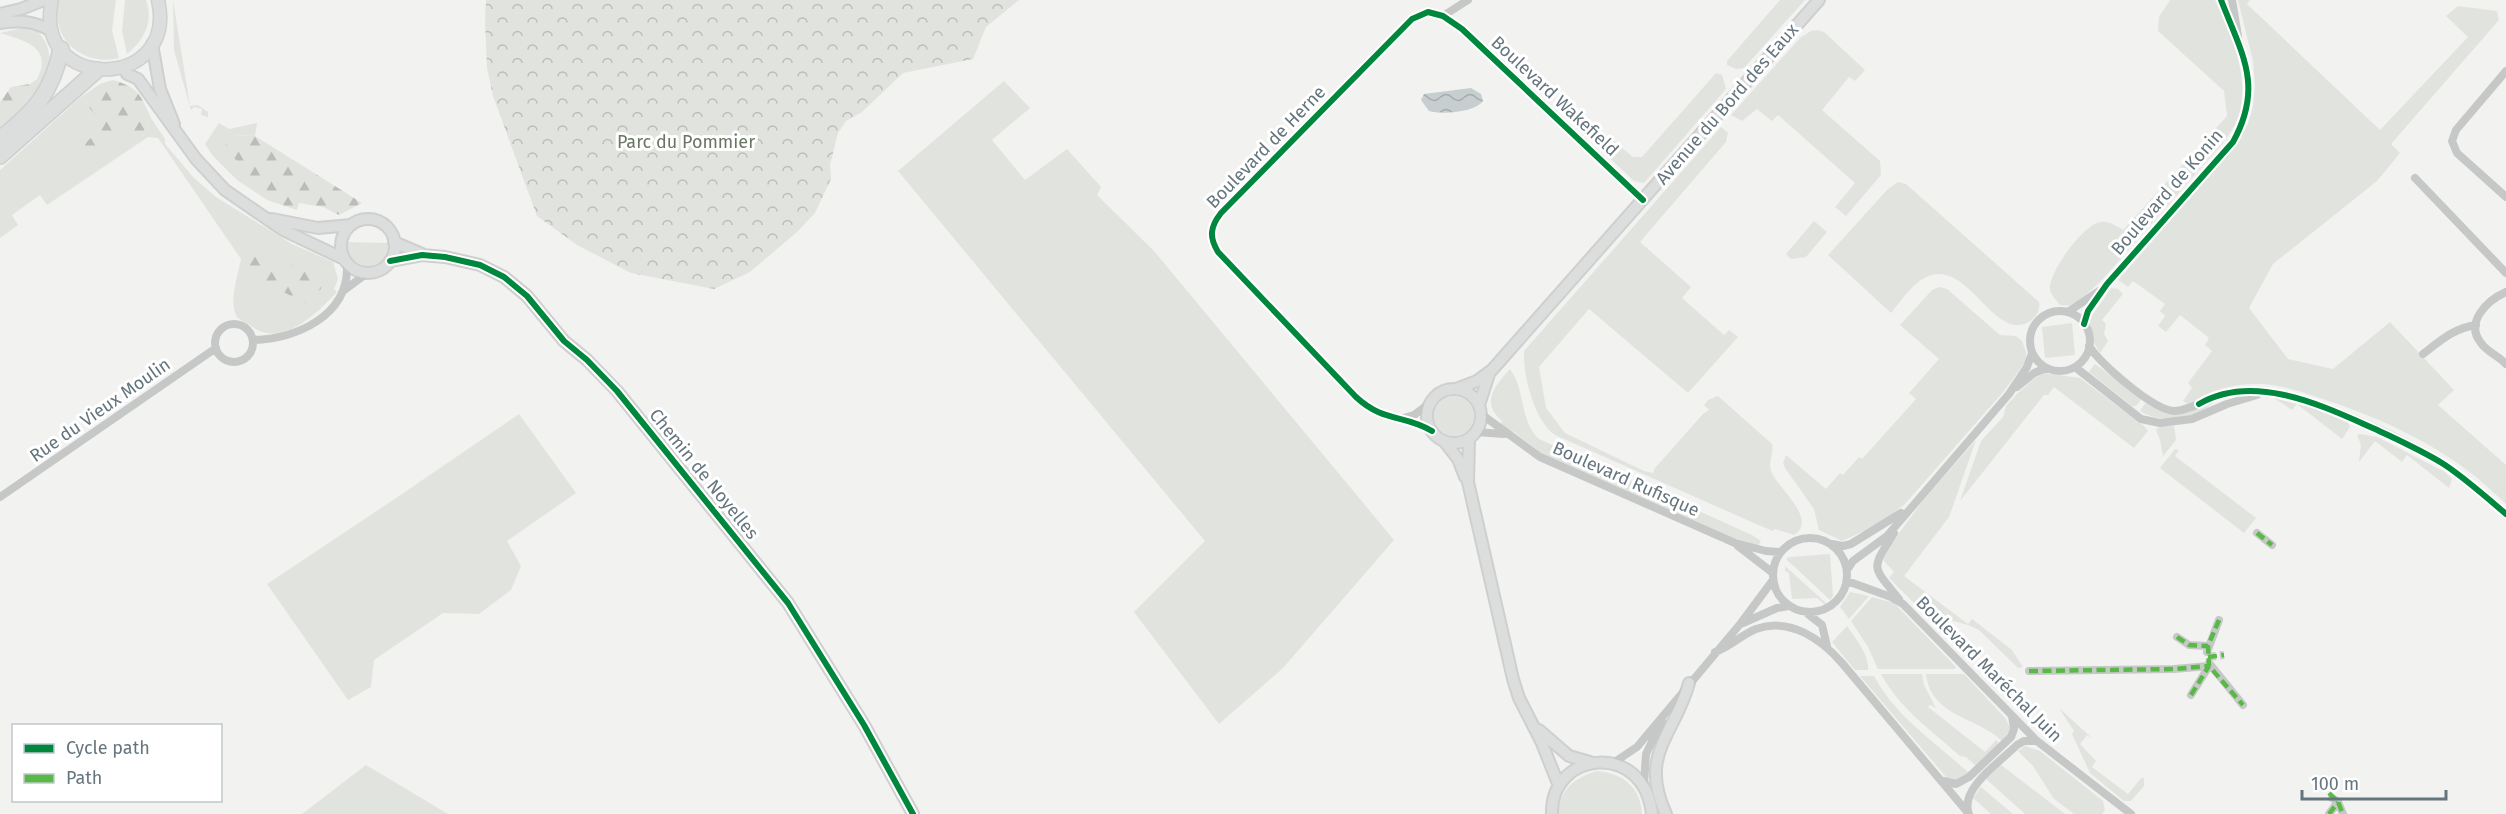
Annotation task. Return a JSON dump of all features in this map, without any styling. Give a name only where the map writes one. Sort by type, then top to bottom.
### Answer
[{"type":"highway","points":[[0,139],[37,106],[48,92],[61,49]]},
{"type":"highway","points":[[0,156],[97,70]]},
{"type":"main road","points":[[52,0],[50,16],[52,31],[61,49],[77,63],[97,70],[124,68],[140,58],[152,44],[159,23],[158,0]]},
{"type":"street","points":[[0,14],[44,0]]},
{"type":"street","name":"Boulevard de Herne","points":[[1432,431],[1423,426],[1376,412],[1356,397],[1224,259],[1214,245],[1211,233],[1221,213],[1412,20],[1428,12],[1443,16],[1468,0]]},
{"type":"street","name":"Avenue du Bord des Eaux","points":[[1456,389],[1477,381],[1492,370],[1819,0]]},
{"type":"street","name":"Boulevard de Konin","points":[[2084,324],[2088,311],[2107,284],[2233,142],[2247,112],[2249,97],[2246,66],[2221,0]]},
{"type":"street","name":"Boulevard de Konin","points":[[2232,0],[2240,46]]},
{"type":"street","name":"Boulevard Wakefield","points":[[1443,16],[1467,33],[1643,200]]},
{"type":"street","points":[[0,23],[31,21],[52,31]]},
{"type":"street","points":[[152,44],[160,89],[177,133]]},
{"type":"street","points":[[124,68],[127,74],[142,84],[196,159],[225,190],[297,238],[346,262],[356,271],[366,274]]},
{"type":"street","points":[[2506,71],[2456,130],[2452,141],[2457,153],[2506,197]]},
{"type":"street","points":[[2415,178],[2506,273]]},
{"type":"street","points":[[253,340],[280,338],[299,332],[329,311],[343,291],[366,274],[382,269],[390,261],[395,249],[387,227],[378,221],[361,220],[351,225],[318,228],[269,218]]},
{"type":"street","points":[[343,291],[346,262],[341,253],[341,239],[351,225]]},
{"type":"street","name":"Chemin de Noyelles","points":[[394,242],[422,255],[480,265],[509,281],[540,310],[564,341],[617,391],[788,603],[864,725],[913,814]]},
{"type":"street","name":"Chemin de Noyelles","points":[[390,261],[422,255]]},
{"type":"street","name":"Boulevard de Konin","points":[[2068,312],[2107,284]]},
{"type":"street","points":[[2506,292],[2482,309],[2476,325],[2476,335],[2481,344],[2506,364]]},
{"type":"street","points":[[1847,570],[1853,561],[1887,536],[1909,507],[2008,394],[2027,367],[2032,353],[2030,334],[2035,324],[2051,312],[2068,312],[2084,324],[2089,334],[2086,354],[2075,367],[2055,371],[2046,368],[2032,353]]},
{"type":"street","points":[[230,325],[242,326],[253,340],[251,352],[241,361],[224,359],[216,348],[220,332],[230,325]]},
{"type":"street","points":[[2423,354],[2447,335],[2458,329],[2476,325]]},
{"type":"street","points":[[2089,346],[2098,359],[2145,396],[2168,410],[2186,409],[2221,394],[2268,393],[2294,397],[2328,409],[2405,443],[2445,465],[2506,514]]},
{"type":"street","name":"Rue du Vieux Moulin","points":[[0,497],[216,348]]},
{"type":"street","points":[[2075,367],[2141,419],[2160,423],[2192,419],[2244,398],[2268,393]]},
{"type":"street","points":[[2008,394],[2034,373],[2046,368]]},
{"type":"street","name":"Avenue du Bord des Eaux","points":[[1480,410],[1484,386],[1492,370]]},
{"type":"street","points":[[1399,419],[1414,415],[1440,392],[1456,389],[1470,394],[1480,410],[1472,435],[1468,482]]},
{"type":"street","points":[[1429,404],[1427,418],[1432,431],[1444,441],[1457,458],[1468,482],[1513,679],[1519,698],[1559,786]]},
{"type":"street","name":"Boulevard Rufisque","points":[[1480,410],[1539,457],[1735,543],[1766,551],[1781,552]]},
{"type":"street","points":[[1444,441],[1460,442],[1472,435],[1492,431],[1509,435]]},
{"type":"street","points":[[1827,646],[1822,625],[1814,616],[1789,606],[1777,593],[1773,577],[1775,562],[1781,552],[1791,543],[1806,538],[1844,546],[1851,544],[1884,526],[1909,507]]},
{"type":"street","points":[[1903,604],[1882,581],[1876,564],[1878,555],[1909,507]]},
{"type":"street","points":[[2257,533],[2272,545]]},
{"type":"street","name":"Boulevard Rufisque","points":[[1735,543],[1773,577]]},
{"type":"street","points":[[1804,612],[1821,612],[1832,606],[1840,598],[1847,581],[1847,570],[1842,555],[1831,544]]},
{"type":"street","points":[[1613,763],[1637,747],[1689,682],[1741,624],[1773,577]]},
{"type":"street","name":"Boulevard Maréchal Juin","points":[[1847,581],[1891,597],[1903,604],[2037,741],[2131,814]]},
{"type":"street","points":[[1741,624],[1777,608],[1789,606]]},
{"type":"street","points":[[2177,637],[2189,645],[2208,649],[2219,620]]},
{"type":"street","points":[[1715,652],[1756,629],[1768,627],[1798,629],[1827,646],[1969,813]]},
{"type":"street","points":[[2029,671],[2174,669],[2209,664]]},
{"type":"street","points":[[2191,695],[2209,664]]},
{"type":"street","points":[[2209,664],[2243,705]]},
{"type":"street","points":[[1666,814],[1659,798],[1655,769],[1662,742],[1684,704],[1689,682]]},
{"type":"street","points":[[1644,784],[1646,754],[1668,708]]},
{"type":"street","points":[[1940,778],[1956,784],[1969,777],[2011,737],[2014,729],[2012,716]]},
{"type":"street","points":[[1532,723],[1569,756],[1594,763],[1613,763],[1630,771],[1644,784],[1650,799],[1652,814]]},
{"type":"street","points":[[1969,813],[1966,802],[1971,790],[2021,742],[2037,741]]},
{"type":"street","points":[[1551,812],[1559,786],[1568,775],[1580,767],[1594,763]]},
{"type":"street","points":[[2329,814],[2335,800],[2343,814]]},
{"type":"green space","points":[[60,0],[116,0],[112,30],[119,58],[106,60],[93,58],[81,54],[72,47],[59,26]]},
{"type":"green space","points":[[125,0],[146,0],[149,15],[143,37],[127,54],[122,31]]},
{"type":"green space","points":[[173,0],[190,106],[198,105],[208,112],[208,117],[201,115],[202,109],[194,107],[191,110],[174,50]]},
{"type":"green space","name":"Parc du Pommier","points":[[486,0],[1019,0],[986,27],[973,59],[903,73],[862,112],[846,121],[838,133],[830,165],[831,179],[815,213],[797,232],[750,272],[714,289],[631,273],[577,245],[537,216],[493,96],[487,68]]},
{"type":"green space","points":[[1780,0],[1805,0],[1744,68],[1736,69],[1727,65],[1727,61]]},
{"type":"green space","points":[[2170,0],[2215,0],[2233,42],[2241,73],[2241,103],[2238,118],[2223,143],[2102,280],[2074,306],[2060,305],[2050,290],[2051,282],[2061,261],[2077,239],[2094,224],[2101,222],[2110,223],[2123,230],[2227,116],[2224,91],[2158,31],[2159,17]]},
{"type":"green space","points":[[2238,0],[2250,0],[2247,4],[2380,130],[2468,37],[2446,16],[2458,6],[2497,11],[2499,20],[2391,144],[2400,153],[2377,181],[2273,264],[2249,308],[2288,359],[2333,369],[2390,322],[2454,390],[2438,405],[2506,465],[2506,504],[2475,476],[2420,440],[2361,413],[2306,393],[2269,385],[2242,385],[2214,391],[2189,405],[2183,401],[2192,388],[2188,383],[2212,351],[2205,345],[2209,338],[2180,315],[2166,332],[2158,326],[2165,316],[2160,311],[2165,304],[2133,281],[2128,287],[2118,280],[2233,149],[2248,124],[2255,85],[2253,61]]},
{"type":"green space","points":[[22,28],[38,32],[46,44],[49,64],[42,84],[37,79],[42,59],[39,52],[26,42],[0,33]]},
{"type":"green space","points":[[1811,31],[1824,32],[1865,70],[1855,81],[1849,77],[1822,110],[1880,161],[1881,175],[1846,216],[1835,207],[1855,183],[1778,115],[1772,121],[1757,109],[1742,121],[1731,115],[1800,38]]},
{"type":"green space","points":[[1716,73],[1722,75],[1726,89],[1644,183],[1634,181],[1596,145],[1597,138],[1608,136],[1633,157],[1642,157]]},
{"type":"green space","points":[[37,79],[42,84],[13,118],[0,129],[0,102],[11,87],[30,84]]},
{"type":"green space","points":[[113,80],[138,93],[151,118],[143,136],[114,136],[88,154],[83,145],[104,126],[81,97],[100,84]]},
{"type":"green space","points":[[1004,81],[1030,108],[992,140],[1025,180],[1067,149],[1101,187],[1097,195],[1154,251],[1394,540],[1283,668],[1219,724],[1134,612],[1205,541],[898,171]]},
{"type":"green space","points":[[81,97],[105,126],[83,145],[114,136],[143,136],[151,118],[165,139],[165,144],[194,178],[216,197],[292,244],[333,262],[338,279],[334,289],[337,292],[309,318],[286,331],[263,332],[239,319],[233,302],[241,259],[158,138],[148,137],[47,205],[40,195],[12,215],[18,225],[0,238],[0,170]]},
{"type":"green space","points":[[219,123],[229,129],[257,123],[255,136],[233,135],[246,168],[237,180],[213,156],[205,144]]},
{"type":"green space","points":[[1721,127],[1728,133],[1726,142],[1640,242],[1691,287],[1682,298],[1724,335],[1729,330],[1738,337],[1688,393],[1589,309],[1539,367],[1546,408],[1565,433],[1644,471],[1653,473],[1703,414],[1709,410],[1704,405],[1708,400],[1718,396],[1772,444],[1771,471],[1794,503],[1802,521],[1794,535],[1775,529],[1773,531],[1555,435],[1541,419],[1531,397],[1525,373],[1524,351]]},
{"type":"green space","points":[[232,135],[255,136],[362,203],[339,215],[323,207],[299,203],[297,210],[267,200],[237,180],[245,168],[224,149]]},
{"type":"green space","points":[[1898,182],[1906,184],[2039,302],[2038,313],[2034,318],[2020,325],[2008,323],[1999,318],[1963,284],[1943,274],[1932,275],[1920,281],[1891,313],[1828,255],[1887,190]]},
{"type":"green space","points":[[1814,221],[1827,232],[1806,257],[1791,259],[1786,254]]},
{"type":"green space","points":[[347,242],[388,243],[387,253],[376,265],[359,265],[348,253]]},
{"type":"green space","points":[[259,253],[279,255],[283,259],[282,270],[288,273],[292,265],[298,263],[315,269],[324,283],[320,290],[310,293],[306,303],[283,292],[281,282],[278,286],[259,286],[244,264]]},
{"type":"green space","points":[[1939,287],[1947,289],[2000,335],[2016,336],[2022,341],[2026,361],[2004,391],[1904,505],[1866,533],[1864,531],[1842,541],[1819,530],[1814,509],[1785,468],[1783,463],[1786,455],[1826,489],[1859,457],[1862,459],[1916,399],[1909,393],[1939,359],[1900,325],[1932,290]]},
{"type":"green space","points":[[2111,288],[2118,289],[2123,294],[2102,320],[2106,324],[2104,334],[2108,341],[2100,353],[2094,343],[2089,320]]},
{"type":"green space","points":[[2072,323],[2075,355],[2045,358],[2042,327]]},
{"type":"green space","points":[[2095,364],[2140,397],[2141,400],[2136,406],[2132,406],[2089,372]]},
{"type":"green space","points":[[1510,369],[1518,386],[1528,423],[1539,439],[1752,535],[1761,541],[1758,546],[1740,541],[1544,455],[1514,432],[1500,425],[1502,421],[1492,407],[1492,394]]},
{"type":"green space","points":[[2044,373],[2080,378],[2148,431],[2134,448],[2054,387],[2048,395],[2044,395],[1960,501],[1981,441],[2003,417],[2006,406],[2017,394]]},
{"type":"green space","points":[[1454,396],[1462,397],[1468,402],[1473,408],[1473,424],[1468,430],[1462,435],[1454,436],[1446,435],[1440,430],[1435,424],[1434,416],[1435,408],[1440,402],[1446,397]]},
{"type":"green space","points":[[2274,398],[2297,404],[2292,410]]},
{"type":"green space","points":[[2216,400],[2200,412],[2180,418],[2159,418],[2140,411],[2146,402],[2163,411]]},
{"type":"green space","points":[[2297,404],[2347,420],[2350,427],[2342,439]]},
{"type":"green space","points":[[519,414],[576,493],[507,541],[521,566],[511,590],[479,614],[443,613],[374,660],[371,687],[348,700],[267,584]]},
{"type":"green space","points":[[2160,426],[2174,426],[2176,440],[2163,456],[2156,430]]},
{"type":"green space","points":[[2357,435],[2377,437],[2445,472],[2452,479],[2449,488],[2407,455],[2402,462],[2375,441],[2359,462],[2361,445]]},
{"type":"green space","points":[[1976,440],[1949,517],[1904,576],[1968,624],[1972,619],[2012,650],[2023,667],[2018,668],[1979,630],[1927,614],[1921,610],[1889,578],[1894,572],[1882,556],[1925,498]]},
{"type":"green space","points":[[2175,449],[2179,450],[2175,456],[2256,518],[2244,533],[2160,468]]},
{"type":"green space","points":[[1830,554],[1833,596],[1830,600],[1786,559]]},
{"type":"green space","points":[[1785,566],[1826,603],[1824,604],[1817,598],[1792,599],[1789,573],[1785,571]]},
{"type":"green space","points":[[1850,592],[1869,596],[1849,619],[1840,607]]},
{"type":"green space","points":[[1872,597],[1894,603],[1956,667],[1955,669],[1878,669],[1868,647],[1851,621]]},
{"type":"green space","points":[[1847,626],[1867,659],[1868,670],[1855,670],[1832,642]]},
{"type":"green space","points":[[1881,674],[1922,674],[1924,685],[1936,708],[1930,705],[1928,707],[1985,752],[1996,740],[1999,743],[1976,766],[1966,757],[1960,756],[1917,718],[1897,698]]},
{"type":"green space","points":[[1926,674],[1964,674],[2006,719],[2010,728],[2007,736],[2002,741],[1980,726],[1945,708],[1936,699]]},
{"type":"green space","points":[[1860,676],[1874,676],[1893,704],[1969,773],[1955,781],[1947,778]]},
{"type":"green space","points":[[2059,708],[2093,739],[2087,735],[2080,744],[2096,761],[2092,767],[2128,794],[2142,777],[2144,779],[2144,786],[2131,801],[2124,801],[2090,773],[2072,734],[2074,731]]},
{"type":"green space","points":[[2025,746],[2040,751],[2103,801],[2105,810],[2102,814],[2074,814],[2054,799],[2033,766],[2018,751]]},
{"type":"green space","points":[[2000,764],[2065,814],[2025,814],[1986,779]]},
{"type":"green space","points":[[366,765],[448,814],[302,814]]},
{"type":"green space","points":[[1597,771],[1622,778],[1628,783],[1638,796],[1642,814],[1559,814],[1559,806],[1565,791],[1575,781]]},
{"type":"green space","points":[[1981,787],[2013,814],[1991,814],[1973,798]]},
{"type":"water","points":[[1471,88],[1481,94],[1483,101],[1466,110],[1429,111],[1421,100],[1424,94]]},
{"type":"tunnel","points":[[2208,657],[2224,655]]},
{"type":"marked path","points":[[2257,533],[2272,545]]},
{"type":"marked path","points":[[2219,620],[2208,646],[2209,666],[2243,705]]},
{"type":"marked path","points":[[2177,637],[2189,645],[2208,646]]},
{"type":"marked path","points":[[2208,657],[2224,655]]},
{"type":"marked path","points":[[2029,671],[2174,669],[2209,666]]},
{"type":"marked path","points":[[2191,695],[2209,666]]},
{"type":"marked path","points":[[2329,793],[2338,802],[2343,814]]},
{"type":"marked path","points":[[2329,814],[2338,802]]},
{"type":"cycle path","points":[[2084,324],[2088,311],[2107,284],[2233,142],[2242,122],[2247,104],[2246,70],[2221,0]]},
{"type":"cycle path","points":[[1432,431],[1376,411],[1356,397],[1218,252],[1213,242],[1212,232],[1221,213],[1412,19],[1428,12],[1443,16],[1462,29],[1643,200]]},
{"type":"cycle path","points":[[390,261],[422,255],[445,257],[480,265],[504,277],[527,296],[564,341],[587,360],[617,391],[788,603],[864,725],[913,814]]},
{"type":"cycle path","points":[[2199,404],[2220,395],[2242,391],[2265,392],[2311,403],[2375,429],[2437,460],[2461,476],[2506,514]]}]
